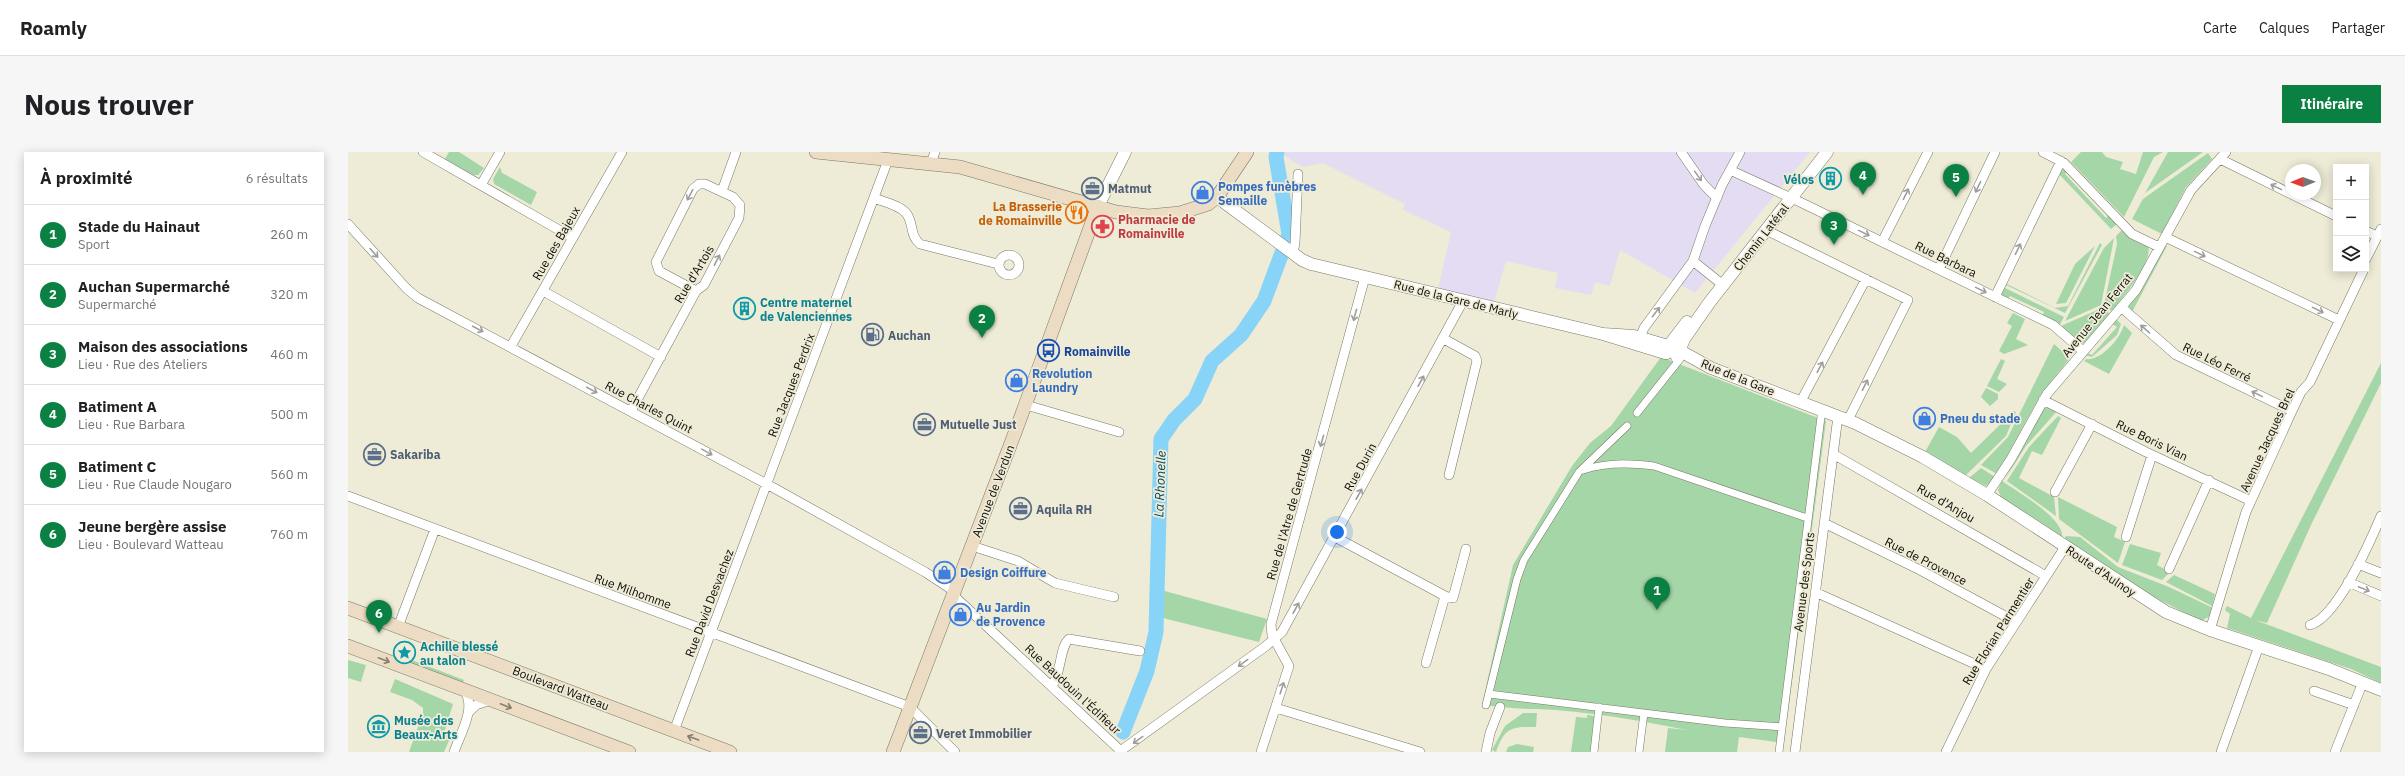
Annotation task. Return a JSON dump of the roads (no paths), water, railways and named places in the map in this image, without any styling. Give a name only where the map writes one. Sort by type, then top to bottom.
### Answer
[{"type":"main road","points":[[816,152],[888,160],[933,158],[1128,215],[1160,216],[1194,210],[1217,198],[1247,152]]},
{"type":"main road","name":"Avenue de Verdun","points":[[892,752],[1026,405],[1098,206]]},
{"type":"main road","name":"Boulevard Watteau","points":[[348,608],[730,752]]},
{"type":"main road","points":[[348,646],[628,752]]},
{"type":"street","points":[[423,152],[573,238]]},
{"type":"street","points":[[481,185],[500,152]]},
{"type":"street","name":"Rue des Bajeux","points":[[511,346],[622,152]]},
{"type":"street","points":[[722,191],[736,152]]},
{"type":"street","points":[[1098,206],[1125,152]]},
{"type":"street","points":[[1681,152],[1702,182],[1716,198]]},
{"type":"street","points":[[1637,413],[1674,353],[1639,341],[1645,326],[1693,261],[1716,198],[1740,152]]},
{"type":"street","name":"Chemin Latéral","points":[[1674,353],[1692,315],[1709,303],[1724,285],[1827,152]]},
{"type":"street","points":[[1882,242],[1928,152]]},
{"type":"street","points":[[1939,269],[1995,152]]},
{"type":"street","points":[[2043,152],[2061,161],[2129,231],[2159,247]]},
{"type":"street","name":"Avenue Jean Ferrat","points":[[1987,495],[2008,465],[2043,400],[2139,286],[2191,190],[2226,152]]},
{"type":"street","points":[[2220,159],[2333,215]]},
{"type":"street","name":"Rue Jacques Perdrix","points":[[766,485],[888,160]]},
{"type":"street","points":[[1995,296],[2061,161]]},
{"type":"street","name":"Rue Barbara","points":[[1730,170],[2053,325],[2083,352]]},
{"type":"street","points":[[1291,252],[1296,243],[1298,174]]},
{"type":"street","name":"Rue d'Artois","points":[[631,411],[696,291],[704,285],[740,214],[741,207],[737,200],[722,191],[705,184],[695,187],[656,260],[659,271],[696,291]]},
{"type":"street","points":[[874,198],[904,211],[908,217],[914,238],[920,244],[998,264]]},
{"type":"street","name":"Rue de la Gare de Marly","points":[[1217,198],[1291,252],[1311,264],[1603,334],[1639,341]]},
{"type":"street","name":"Rue Charles Quint","points":[[348,224],[414,295],[631,411],[925,572],[953,593]]},
{"type":"street","points":[[1766,230],[1866,279],[1802,401]]},
{"type":"street","points":[[2369,230],[2379,232],[2369,253]]},
{"type":"street","points":[[2165,237],[2339,320]]},
{"type":"street","points":[[1693,261],[1724,285]]},
{"type":"street","name":"Avenue Jacques Brel","points":[[2210,630],[2251,501],[2301,392],[2310,382],[2363,272]]},
{"type":"street","name":"Rue de l'Atre de Gertrude","points":[[1262,752],[1289,666],[1271,632],[1272,620],[1365,277]]},
{"type":"street","name":"Avenue des Sports","points":[[1794,752],[1833,454],[1843,418],[1908,300],[1866,279]]},
{"type":"street","points":[[543,291],[660,357]]},
{"type":"street","name":"Rue Durin","points":[[1121,752],[1274,640],[1288,624],[1444,340],[1463,301]]},
{"type":"street","name":"Rue Léo Ferré","points":[[2121,308],[2176,355],[2292,411]]},
{"type":"street","points":[[1444,340],[1475,356],[1477,361],[1449,475]]},
{"type":"street","name":"Rue de la Gare","points":[[1674,353],[1843,418]]},
{"type":"street","name":"Rue Boris Vian","points":[[2043,400],[2152,455],[2209,480],[2251,501]]},
{"type":"street","points":[[1026,405],[1119,432]]},
{"type":"street","points":[[1779,752],[1807,518],[1822,410]]},
{"type":"street","name":"Route d'Aulnoy","points":[[1843,418],[1923,457],[1987,495],[2158,608],[2210,630],[2363,682],[2381,690]]},
{"type":"street","points":[[2055,492],[2092,424]]},
{"type":"street","points":[[1486,706],[1520,569],[1579,472],[1604,450],[1627,426]]},
{"type":"street","name":"Rue d'Anjou","points":[[1833,454],[2046,576]]},
{"type":"street","points":[[2126,537],[2152,455]]},
{"type":"street","points":[[1579,472],[1595,466],[1629,463],[1654,466],[1807,518]]},
{"type":"street","points":[[2169,569],[2209,480]]},
{"type":"street","name":"Rue David Desvachez","points":[[674,731],[766,485]]},
{"type":"street","name":"Rue Milhomme","points":[[348,496],[910,707]]},
{"type":"street","points":[[2310,625],[2323,618],[2348,582],[2381,516]]},
{"type":"street","name":"Rue de Provence","points":[[1824,523],[1915,568],[2016,622]]},
{"type":"street","points":[[398,627],[435,529]]},
{"type":"street","points":[[1335,537],[1445,596],[1453,598],[1466,549]]},
{"type":"street","points":[[972,546],[1018,561],[1055,583],[1114,597]]},
{"type":"street","name":"Rue Florian Parmentier","points":[[1946,752],[1986,669],[2065,547]]},
{"type":"street","points":[[2358,564],[2381,573]]},
{"type":"street","points":[[2348,582],[2381,596]]},
{"type":"street","points":[[1815,592],[1986,669]]},
{"type":"street","name":"Rue Baudouin l'Édifieur","points":[[953,593],[1121,752]]},
{"type":"street","points":[[1426,663],[1445,596]]},
{"type":"street","points":[[1052,686],[1059,675],[1065,644],[1069,638],[1140,651]]},
{"type":"street","points":[[2221,752],[2259,646]]},
{"type":"street","points":[[2336,752],[2363,682]]},
{"type":"street","points":[[463,689],[467,696],[469,712]]},
{"type":"street","points":[[2314,691],[2354,705]]},
{"type":"street","points":[[1489,694],[1725,723],[1782,727]]},
{"type":"street","points":[[1486,752],[1490,733],[1504,696]]},
{"type":"street","points":[[454,752],[469,712],[476,705],[490,700]]},
{"type":"street","points":[[910,707],[955,752]]},
{"type":"street","points":[[1276,708],[1420,752]]},
{"type":"street","points":[[1594,752],[1599,708]]},
{"type":"street","points":[[1639,752],[1644,713]]},
{"type":"waterway","name":"La Rhonelle","points":[[1123,732],[1147,671],[1156,632],[1161,439],[1174,420],[1195,399],[1212,361],[1241,335],[1264,301],[1289,234],[1276,157],[1277,152]]},
{"type":"place","name":"Vélos","points":[[1830,179]]},
{"type":"place","name":"Matmut","points":[[1092,188]]},
{"type":"place","name":"Pompes funèbres Semaille","points":[[1203,193]]},
{"type":"place","name":"Batiment A","points":[[1863,195]]},
{"type":"place","name":"Batiment C","points":[[1956,197]]},
{"type":"place","name":"La Brasserie de Romainville","points":[[1077,213]]},
{"type":"place","name":"Pharmacie de Romainville","points":[[1102,226]]},
{"type":"place","name":"Maison des associations","points":[[1834,245]]},
{"type":"place","name":"Centre maternel de Valenciennes","points":[[744,309]]},
{"type":"place","name":"Auchan","points":[[873,335]]},
{"type":"place","name":"Auchan Supermarché","points":[[982,338]]},
{"type":"place","name":"Romainville","points":[[1049,351]]},
{"type":"place","name":"Revolution Laundry","points":[[1016,380]]},
{"type":"place","name":"Pneu du stade","points":[[1925,418]]},
{"type":"place","name":"Mutuelle Just","points":[[924,424]]},
{"type":"place","name":"Sakariba","points":[[375,454]]},
{"type":"place","name":"Aquila RH","points":[[1021,509]]},
{"type":"place","name":"Design Coiffure","points":[[944,572]]},
{"type":"place","name":"Stade du Hainaut","points":[[1657,610]]},
{"type":"place","name":"Au Jardin de Provence","points":[[961,614]]},
{"type":"place","name":"Jeune bergère assise","points":[[379,633]]},
{"type":"place","name":"Achille blessé au talon","points":[[404,653]]},
{"type":"place","name":"Musée des Beaux-Arts","points":[[379,727]]},
{"type":"place","name":"Veret Immobilier","points":[[920,733]]}]
